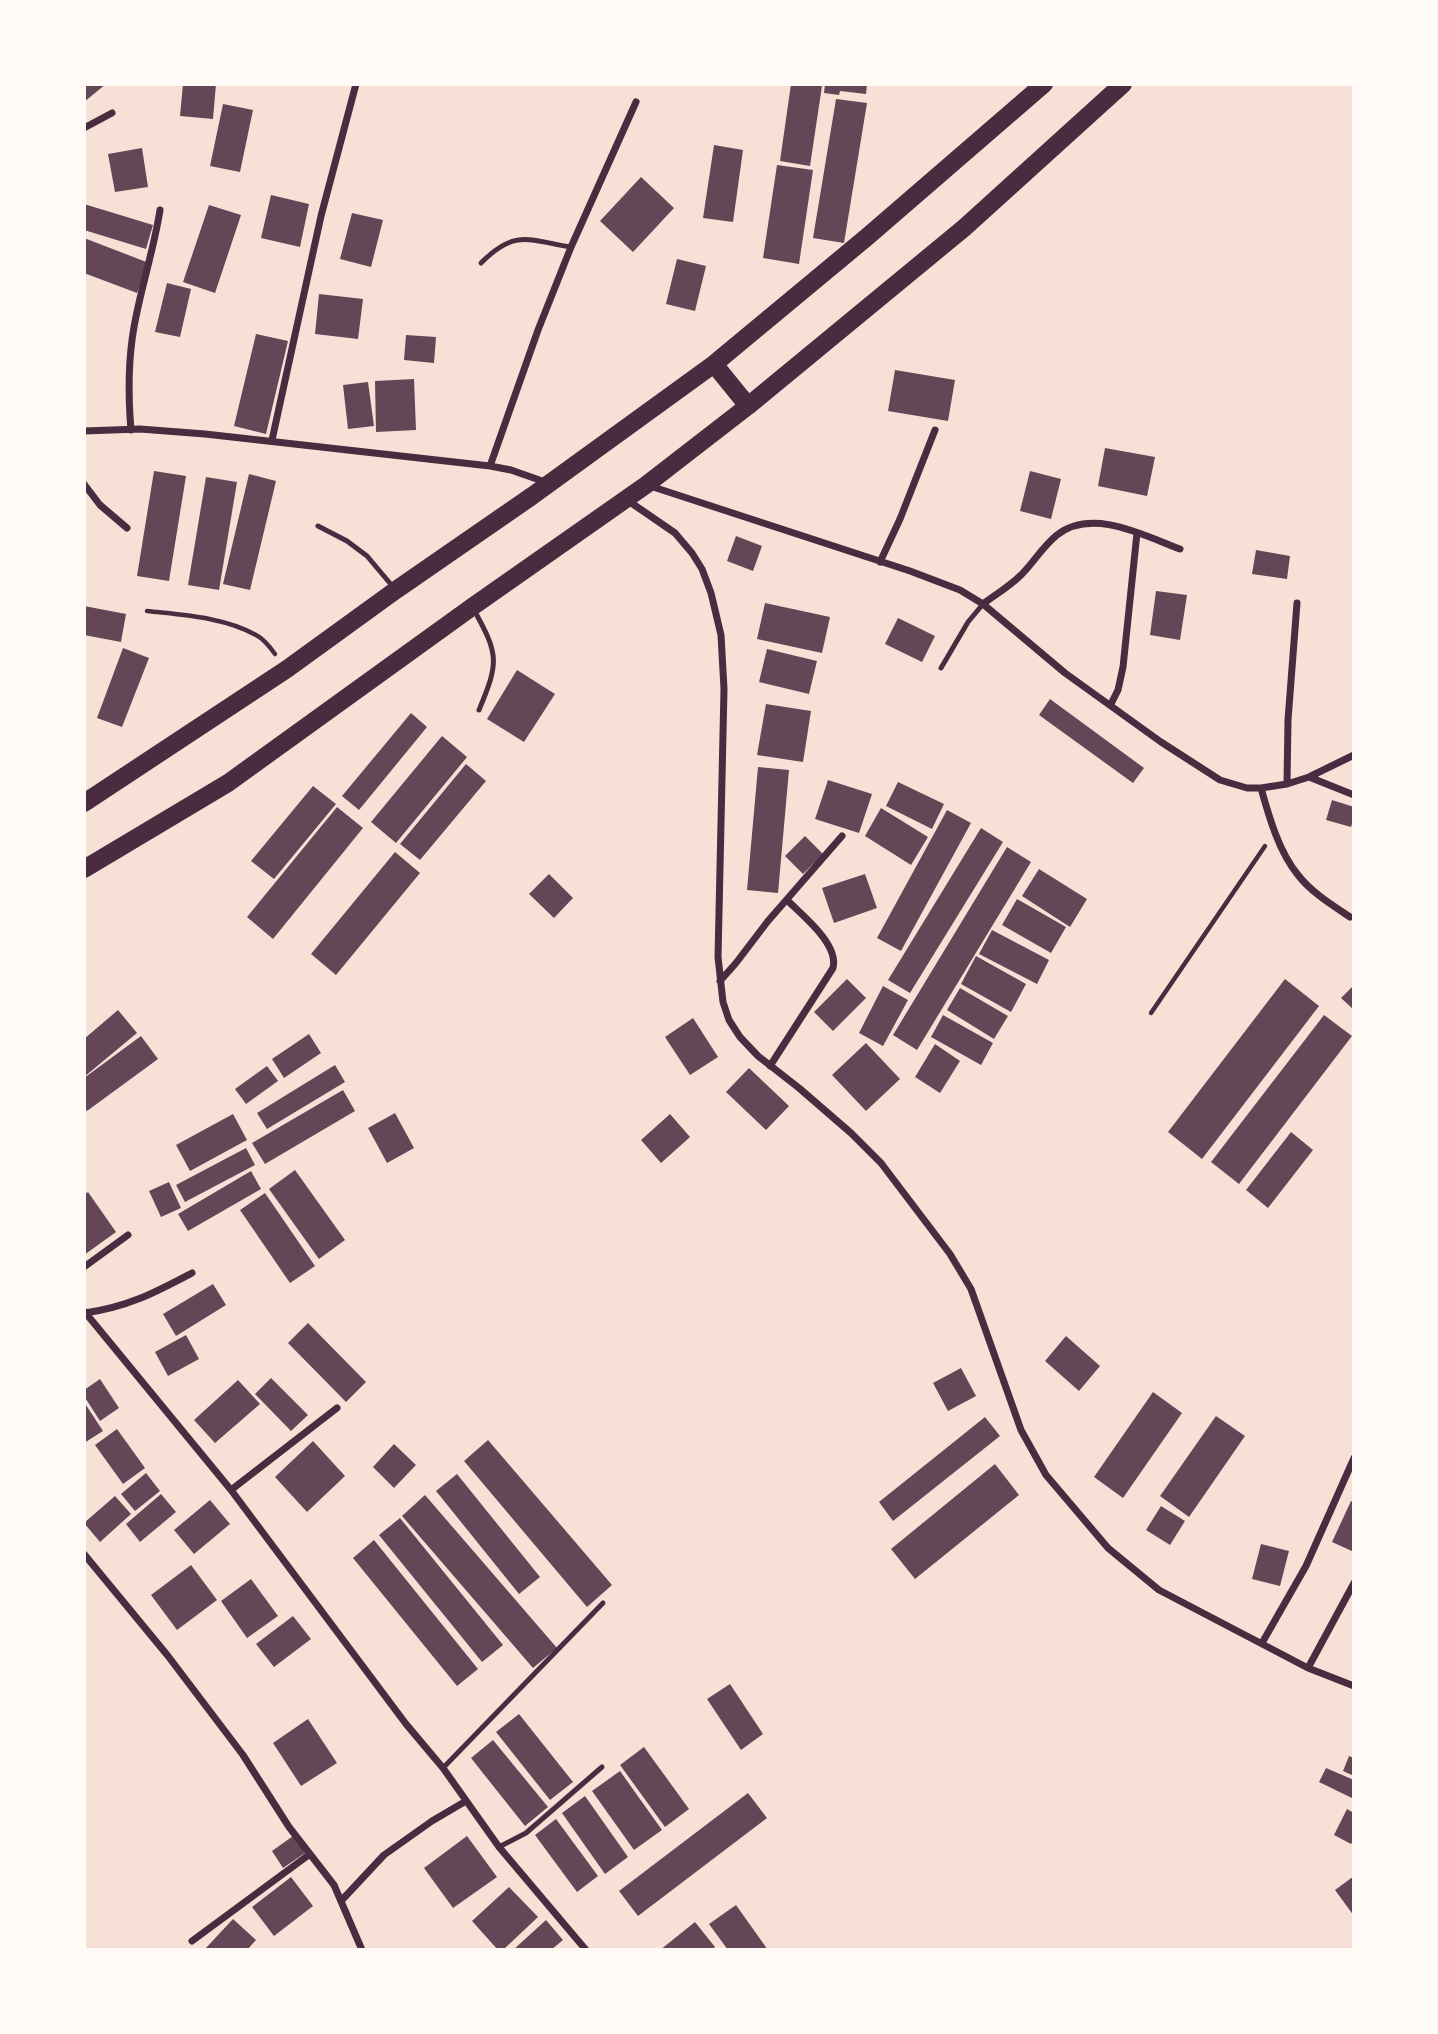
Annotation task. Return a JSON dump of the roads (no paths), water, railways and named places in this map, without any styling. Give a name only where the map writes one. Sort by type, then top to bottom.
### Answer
[{"type":"main road","points":[[84,803],[287,669],[714,364],[867,237],[1044,84]]},
{"type":"main road","points":[[84,869],[228,783],[646,485],[748,406],[964,228],[1123,84]]},
{"type":"main road","points":[[714,364],[748,406]]},
{"type":"street","points":[[272,440],[321,216],[356,84]]},
{"type":"street","points":[[490,466],[538,330],[571,247],[636,102]]},
{"type":"street","points":[[84,128],[112,113]]},
{"type":"street","points":[[131,430],[128,397],[130,353],[160,209]]},
{"type":"street","points":[[84,431],[131,430],[272,440],[490,466],[549,483]]},
{"type":"street","points":[[880,562],[935,430]]},
{"type":"street","points":[[84,484],[100,505],[127,528]]},
{"type":"street","points":[[646,485],[960,590],[983,604],[1065,673],[1161,742],[1220,780],[1237,786],[1261,788],[1287,784],[1309,777],[1354,755]]},
{"type":"street","points":[[626,499],[675,533],[692,553],[702,569],[711,593],[721,635],[724,689],[718,910],[720,981],[729,1020],[758,1056],[852,1133],[881,1163],[950,1254],[971,1289],[1021,1430],[1046,1475],[1108,1549],[1159,1590],[1308,1668],[1354,1686]]},
{"type":"street","points":[[983,604],[1020,576],[1058,533],[1082,524],[1101,523],[1180,549]]},
{"type":"street","points":[[1111,704],[1118,690],[1123,667],[1138,534]]},
{"type":"street","points":[[1287,784],[1288,720],[1297,603]]},
{"type":"street","points":[[1309,777],[1354,795]]},
{"type":"street","points":[[1261,788],[1275,830],[1298,876],[1312,890],[1350,917]]},
{"type":"street","points":[[720,981],[842,836]]},
{"type":"street","points":[[770,1066],[835,961],[831,949],[818,932],[787,900]]},
{"type":"street","points":[[84,1267],[128,1235]]},
{"type":"street","points":[[85,1312],[112,1309],[153,1294],[192,1273]]},
{"type":"street","points":[[85,1312],[231,1490],[406,1724],[443,1768],[499,1847],[586,1950]]},
{"type":"street","points":[[231,1490],[337,1408]]},
{"type":"street","points":[[1262,1643],[1306,1566],[1354,1458]]},
{"type":"street","points":[[84,1554],[168,1656],[243,1755],[289,1827],[334,1885],[362,1950]]},
{"type":"street","points":[[1308,1668],[1354,1583]]},
{"type":"street","points":[[341,1902],[384,1855],[466,1801]]},
{"type":"street","points":[[192,1941],[310,1854]]},
{"type":"lane","points":[[481,263],[495,249],[516,239],[571,247]]},
{"type":"lane","points":[[318,526],[347,541],[367,556],[396,590]]},
{"type":"lane","points":[[941,668],[968,622],[983,604]]},
{"type":"lane","points":[[472,607],[492,645],[494,656],[493,670],[479,710]]},
{"type":"lane","points":[[443,1768],[603,1603]]},
{"type":"lane","points":[[499,1847],[526,1833],[602,1766]]}]
